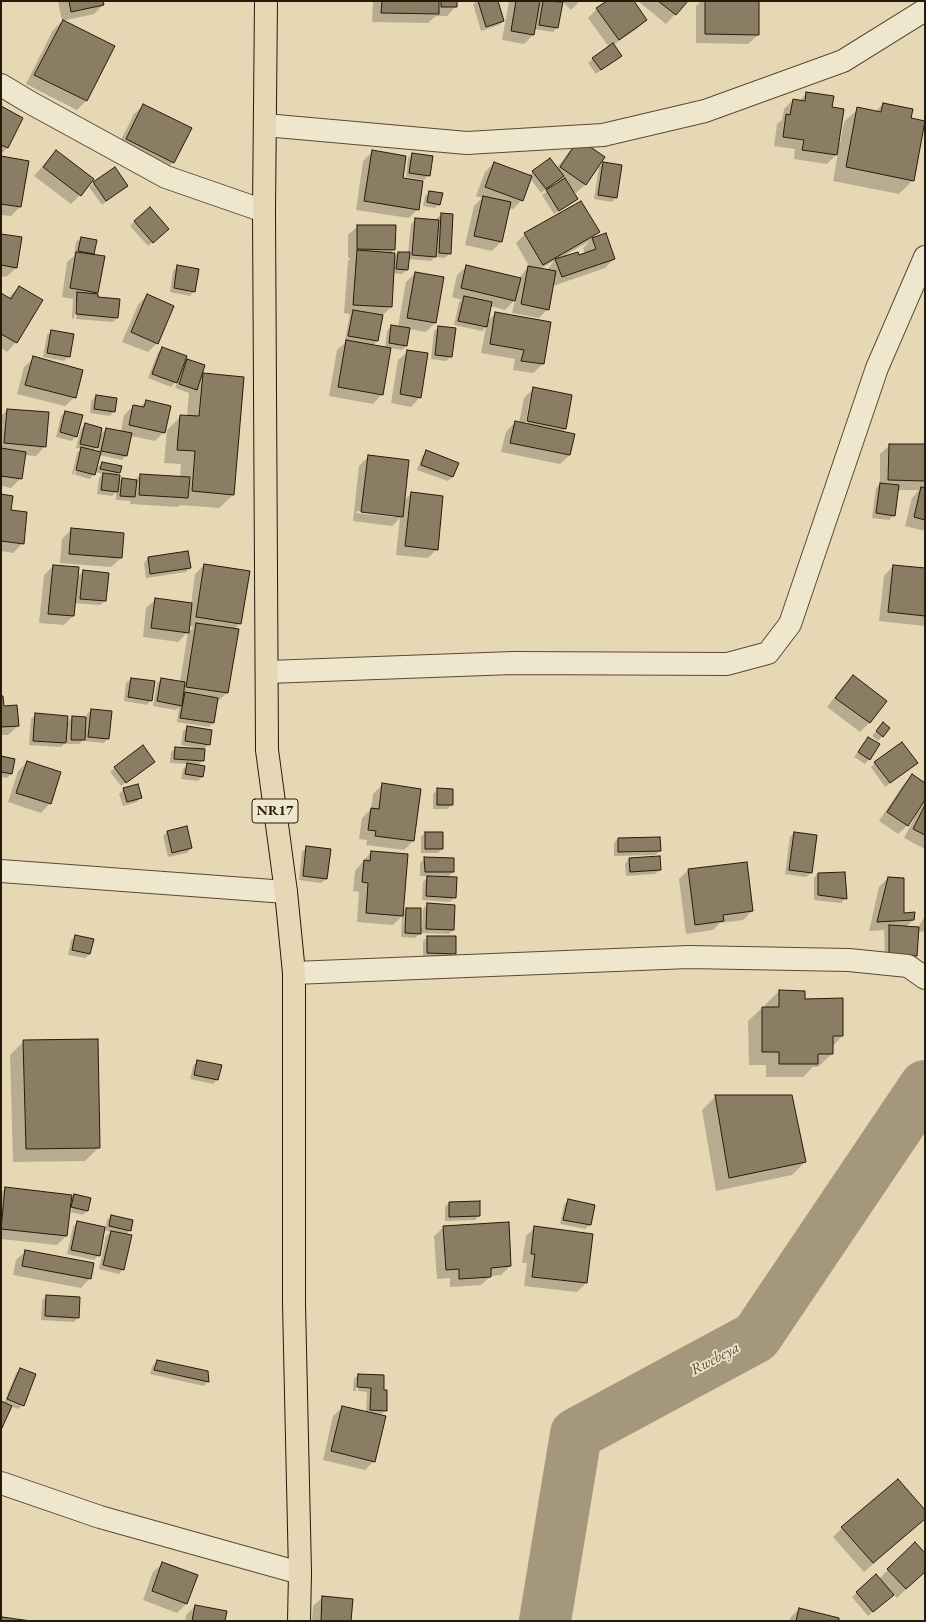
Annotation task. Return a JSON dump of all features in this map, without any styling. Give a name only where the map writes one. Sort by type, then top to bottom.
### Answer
[{"type":"main road","name":"NR17","points":[[266,1],[264,211],[268,672],[267,750],[286,892],[294,973],[294,1304],[300,1573],[299,1621]]},
{"type":"street","points":[[265,125],[466,143],[603,135],[705,111],[844,61],[925,10]]},
{"type":"street","points":[[1,85],[166,178],[264,211]]},
{"type":"street","points":[[268,672],[513,663],[727,664],[768,653],[790,624],[877,368],[925,257]]},
{"type":"street","points":[[1,871],[286,892]]},
{"type":"street","points":[[294,973],[689,957],[849,960],[908,966],[925,978]]},
{"type":"street","points":[[1,1483],[100,1517],[300,1573]]},
{"type":"building","points":[[69,1],[103,1],[104,5],[71,12]]},
{"type":"building","points":[[382,1],[439,1],[439,14],[381,13]]},
{"type":"building","points":[[441,1],[457,1],[457,7],[441,7]]},
{"type":"building","points":[[478,1],[498,1],[504,21],[486,27]]},
{"type":"building","points":[[516,1],[540,1],[534,35],[511,31]]},
{"type":"building","points":[[543,1],[563,2],[558,28],[539,25]]},
{"type":"building","points":[[607,1],[634,1],[647,20],[619,40],[596,8]]},
{"type":"building","points":[[658,1],[688,1],[676,15]]},
{"type":"building","points":[[705,1],[759,1],[759,35],[705,34]]},
{"type":"building","points":[[63,20],[115,46],[87,101],[34,75]]},
{"type":"building","points":[[613,43],[622,56],[601,70],[592,58]]},
{"type":"building","points":[[806,92],[834,96],[832,107],[844,109],[837,155],[802,150],[804,140],[783,137],[786,114],[790,115],[793,99],[805,101]]},
{"type":"building","points":[[883,103],[913,109],[911,118],[925,121],[914,181],[846,167],[857,107],[881,112]]},
{"type":"building","points":[[143,104],[192,128],[174,163],[126,139]]},
{"type":"building","points":[[1,106],[23,118],[8,148],[1,145]]},
{"type":"building","points":[[579,139],[605,157],[586,185],[560,167]]},
{"type":"building","points":[[56,150],[94,179],[81,196],[43,167]]},
{"type":"building","points":[[372,150],[406,156],[403,178],[423,181],[419,210],[364,201]]},
{"type":"building","points":[[412,153],[433,156],[430,176],[409,173]]},
{"type":"building","points":[[1,156],[29,161],[21,207],[1,204]]},
{"type":"building","points":[[550,158],[564,176],[546,189],[532,171]]},
{"type":"building","points":[[494,162],[532,176],[523,201],[485,187]]},
{"type":"building","points":[[603,162],[622,165],[617,198],[598,195]]},
{"type":"building","points":[[115,167],[128,186],[106,201],[93,182]]},
{"type":"building","points":[[565,178],[578,199],[559,211],[546,190]]},
{"type":"building","points":[[429,191],[443,193],[440,205],[427,202]]},
{"type":"building","points":[[483,196],[511,202],[502,242],[474,236]]},
{"type":"building","points":[[581,201],[600,232],[543,265],[524,233]]},
{"type":"building","points":[[150,207],[169,229],[153,243],[134,221]]},
{"type":"building","points":[[441,213],[453,214],[451,254],[439,253]]},
{"type":"building","points":[[415,218],[439,220],[436,257],[412,255]]},
{"type":"building","points":[[357,225],[396,225],[395,250],[357,249]]},
{"type":"building","points":[[606,233],[615,259],[562,277],[555,259],[578,252],[579,255],[596,249],[592,238]]},
{"type":"building","points":[[1,234],[22,237],[17,268],[1,265]]},
{"type":"building","points":[[81,237],[97,240],[94,254],[78,251]]},
{"type":"building","points":[[357,250],[395,253],[392,307],[353,305]]},
{"type":"building","points":[[76,252],[105,256],[98,293],[70,288]]},
{"type":"building","points":[[398,252],[410,252],[408,270],[396,269]]},
{"type":"building","points":[[177,265],[199,269],[195,292],[174,288]]},
{"type":"building","points":[[466,265],[521,278],[515,301],[461,288]]},
{"type":"building","points":[[528,266],[556,271],[549,310],[521,304]]},
{"type":"building","points":[[415,272],[444,277],[436,323],[407,318]]},
{"type":"building","points":[[19,286],[43,300],[17,343],[1,334],[1,293],[11,299]]},
{"type":"building","points":[[77,292],[98,294],[98,297],[120,299],[118,318],[76,314]]},
{"type":"building","points":[[147,294],[174,306],[158,344],[131,332]]},
{"type":"building","points":[[464,296],[492,302],[487,327],[458,321]]},
{"type":"building","points":[[353,310],[383,315],[378,341],[348,336]]},
{"type":"building","points":[[495,312],[551,322],[544,364],[521,361],[524,350],[490,344]]},
{"type":"building","points":[[391,325],[410,328],[407,346],[389,343]]},
{"type":"building","points":[[438,326],[456,328],[452,357],[435,355]]},
{"type":"building","points":[[51,330],[74,334],[70,357],[47,353]]},
{"type":"building","points":[[346,340],[391,348],[383,395],[338,387]]},
{"type":"building","points":[[162,347],[187,356],[177,383],[152,374]]},
{"type":"building","points":[[407,350],[428,353],[421,398],[400,394]]},
{"type":"building","points":[[33,356],[83,370],[76,398],[25,385]]},
{"type":"building","points":[[187,359],[205,365],[197,390],[179,384]]},
{"type":"building","points":[[203,373],[244,377],[234,495],[192,491],[195,451],[177,450],[180,415],[199,416]]},
{"type":"building","points":[[533,387],[572,395],[566,429],[527,421]]},
{"type":"building","points":[[96,395],[117,398],[115,412],[94,409]]},
{"type":"building","points":[[146,400],[171,406],[165,433],[129,425],[133,405],[144,407]]},
{"type":"building","points":[[7,409],[49,412],[46,447],[4,443]]},
{"type":"building","points":[[65,411],[83,415],[77,437],[60,432]]},
{"type":"building","points":[[515,421],[575,434],[570,455],[510,443]]},
{"type":"building","points":[[85,423],[102,428],[98,448],[80,444]]},
{"type":"building","points":[[106,428],[132,433],[127,456],[101,451]]},
{"type":"building","points":[[889,444],[925,444],[925,481],[888,480]]},
{"type":"building","points":[[81,447],[101,452],[95,475],[76,470]]},
{"type":"building","points":[[1,448],[26,452],[22,479],[1,476]]},
{"type":"building","points":[[426,450],[459,463],[453,477],[421,465]]},
{"type":"building","points":[[368,455],[409,460],[403,517],[361,512]]},
{"type":"building","points":[[102,462],[122,466],[120,473],[100,469]]},
{"type":"building","points":[[103,473],[120,475],[118,492],[101,490]]},
{"type":"building","points":[[140,474],[190,477],[188,498],[139,495]]},
{"type":"building","points":[[122,478],[137,480],[135,497],[120,496]]},
{"type":"building","points":[[880,483],[899,485],[895,516],[876,513]]},
{"type":"building","points":[[921,487],[925,488],[925,520],[914,517]]},
{"type":"building","points":[[411,492],[443,496],[438,550],[405,546]]},
{"type":"building","points":[[1,494],[13,496],[11,510],[27,512],[24,544],[1,541]]},
{"type":"building","points":[[71,528],[124,533],[122,558],[69,554]]},
{"type":"building","points":[[188,551],[191,568],[150,574],[148,557]]},
{"type":"building","points":[[204,564],[250,571],[241,624],[196,617]]},
{"type":"building","points":[[53,565],[79,567],[74,616],[48,614]]},
{"type":"building","points":[[893,565],[925,568],[925,616],[888,612]]},
{"type":"building","points":[[83,570],[109,573],[106,601],[80,599]]},
{"type":"building","points":[[155,598],[192,603],[189,633],[151,628]]},
{"type":"building","points":[[196,623],[239,629],[228,693],[186,687]]},
{"type":"building","points":[[853,675],[887,701],[870,723],[835,698]]},
{"type":"building","points":[[131,678],[155,681],[152,701],[128,697]]},
{"type":"building","points":[[161,678],[185,682],[182,706],[157,701]]},
{"type":"building","points":[[185,692],[218,698],[214,723],[180,718]]},
{"type":"building","points":[[1,696],[3,696],[4,706],[17,705],[19,726],[1,727]]},
{"type":"building","points":[[91,709],[112,711],[109,739],[88,737]]},
{"type":"building","points":[[35,713],[68,716],[66,743],[33,741]]},
{"type":"building","points":[[72,716],[86,717],[85,740],[71,740]]},
{"type":"building","points":[[883,722],[890,728],[883,737],[876,731]]},
{"type":"building","points":[[187,726],[212,730],[210,745],[185,741]]},
{"type":"building","points":[[868,737],[880,744],[870,760],[858,752]]},
{"type":"building","points":[[902,742],[918,763],[890,783],[874,762]]},
{"type":"building","points":[[143,745],[155,762],[126,783],[114,767]]},
{"type":"building","points":[[175,747],[205,749],[204,761],[174,759]]},
{"type":"building","points":[[1,756],[15,759],[12,774],[1,772]]},
{"type":"building","points":[[27,761],[61,772],[51,804],[16,793]]},
{"type":"building","points":[[187,763],[205,766],[203,777],[185,774]]},
{"type":"building","points":[[912,774],[925,783],[925,800],[908,826],[887,812]]},
{"type":"building","points":[[382,783],[421,789],[414,841],[375,836],[376,831],[368,830],[371,808],[379,809]]},
{"type":"building","points":[[138,784],[142,798],[127,802],[123,788]]},
{"type":"building","points":[[437,788],[453,789],[453,805],[437,805]]},
{"type":"building","points":[[925,805],[925,835],[913,829]]},
{"type":"building","points":[[187,826],[192,848],[172,853],[167,831]]},
{"type":"building","points":[[425,832],[443,832],[443,849],[425,849]]},
{"type":"building","points":[[794,832],[817,835],[812,873],[789,870]]},
{"type":"building","points":[[660,837],[661,851],[618,852],[618,838]]},
{"type":"building","points":[[306,846],[331,849],[327,879],[303,876]]},
{"type":"building","points":[[371,851],[408,854],[403,916],[366,913],[368,883],[362,882],[364,860],[370,861]]},
{"type":"building","points":[[660,856],[661,870],[630,872],[629,858]]},
{"type":"building","points":[[424,857],[454,858],[454,872],[425,872]]},
{"type":"building","points":[[747,862],[753,911],[723,915],[724,921],[695,925],[688,869]]},
{"type":"building","points":[[845,872],[847,899],[818,895],[818,873]]},
{"type":"building","points":[[427,876],[457,877],[456,898],[426,896]]},
{"type":"building","points":[[888,877],[904,878],[904,913],[915,912],[914,920],[877,922]]},
{"type":"building","points":[[427,903],[455,905],[454,930],[426,929]]},
{"type":"building","points":[[406,908],[421,908],[421,934],[405,933]]},
{"type":"building","points":[[889,925],[919,927],[917,956],[889,954]]},
{"type":"building","points":[[75,935],[94,939],[90,954],[72,950]]},
{"type":"building","points":[[427,936],[456,936],[456,954],[427,953]]},
{"type":"building","points":[[779,990],[805,991],[805,999],[843,998],[843,1036],[833,1036],[833,1054],[818,1054],[818,1064],[779,1064],[779,1052],[762,1052],[762,1007],[779,1007]]},
{"type":"building","points":[[98,1039],[100,1148],[26,1149],[23,1040]]},
{"type":"building","points":[[197,1060],[222,1065],[218,1080],[194,1075]]},
{"type":"building","points":[[715,1095],[792,1095],[806,1162],[729,1178]]},
{"type":"building","points":[[5,1187],[72,1195],[67,1236],[1,1229]]},
{"type":"building","points":[[74,1194],[91,1198],[88,1211],[71,1207]]},
{"type":"building","points":[[568,1199],[595,1205],[591,1225],[563,1220]]},
{"type":"building","points":[[480,1201],[480,1216],[449,1217],[449,1202]]},
{"type":"building","points":[[111,1215],[133,1220],[131,1231],[109,1226]]},
{"type":"building","points":[[77,1221],[105,1227],[100,1256],[71,1250]]},
{"type":"building","points":[[509,1222],[511,1266],[491,1268],[491,1277],[459,1279],[459,1269],[446,1270],[443,1226]]},
{"type":"building","points":[[534,1226],[593,1234],[587,1283],[532,1277],[535,1254],[531,1254]]},
{"type":"building","points":[[111,1231],[132,1235],[124,1270],[103,1265]]},
{"type":"building","points":[[25,1250],[94,1263],[91,1279],[22,1266]]},
{"type":"building","points":[[46,1295],[80,1297],[79,1318],[45,1316]]},
{"type":"building","points":[[157,1360],[208,1371],[209,1382],[154,1370]]},
{"type":"building","points":[[20,1368],[36,1374],[24,1406],[7,1399]]},
{"type":"building","points":[[358,1374],[384,1375],[384,1390],[387,1390],[387,1411],[370,1410],[371,1388],[357,1387]]},
{"type":"building","points":[[1,1401],[12,1406],[1,1430]]},
{"type":"building","points":[[342,1406],[386,1416],[375,1462],[331,1451]]},
{"type":"building","points":[[898,1479],[925,1510],[925,1519],[873,1563],[841,1527]]},
{"type":"building","points":[[915,1542],[925,1553],[925,1572],[906,1589],[887,1569]]},
{"type":"building","points":[[162,1562],[198,1575],[187,1604],[152,1591]]},
{"type":"building","points":[[876,1574],[894,1595],[873,1612],[856,1592]]},
{"type":"building","points":[[322,1596],[353,1599],[351,1621],[321,1621]]},
{"type":"building","points":[[195,1605],[227,1611],[225,1621],[192,1621]]},
{"type":"building","points":[[799,1608],[839,1618],[839,1621],[796,1621]]},
{"type":"building","points":[[2,1617],[31,1621],[1,1621]]},
{"type":"waterway","name":"Rwebeya","points":[[545,1621],[576,1434],[756,1337],[925,1086]]}]
